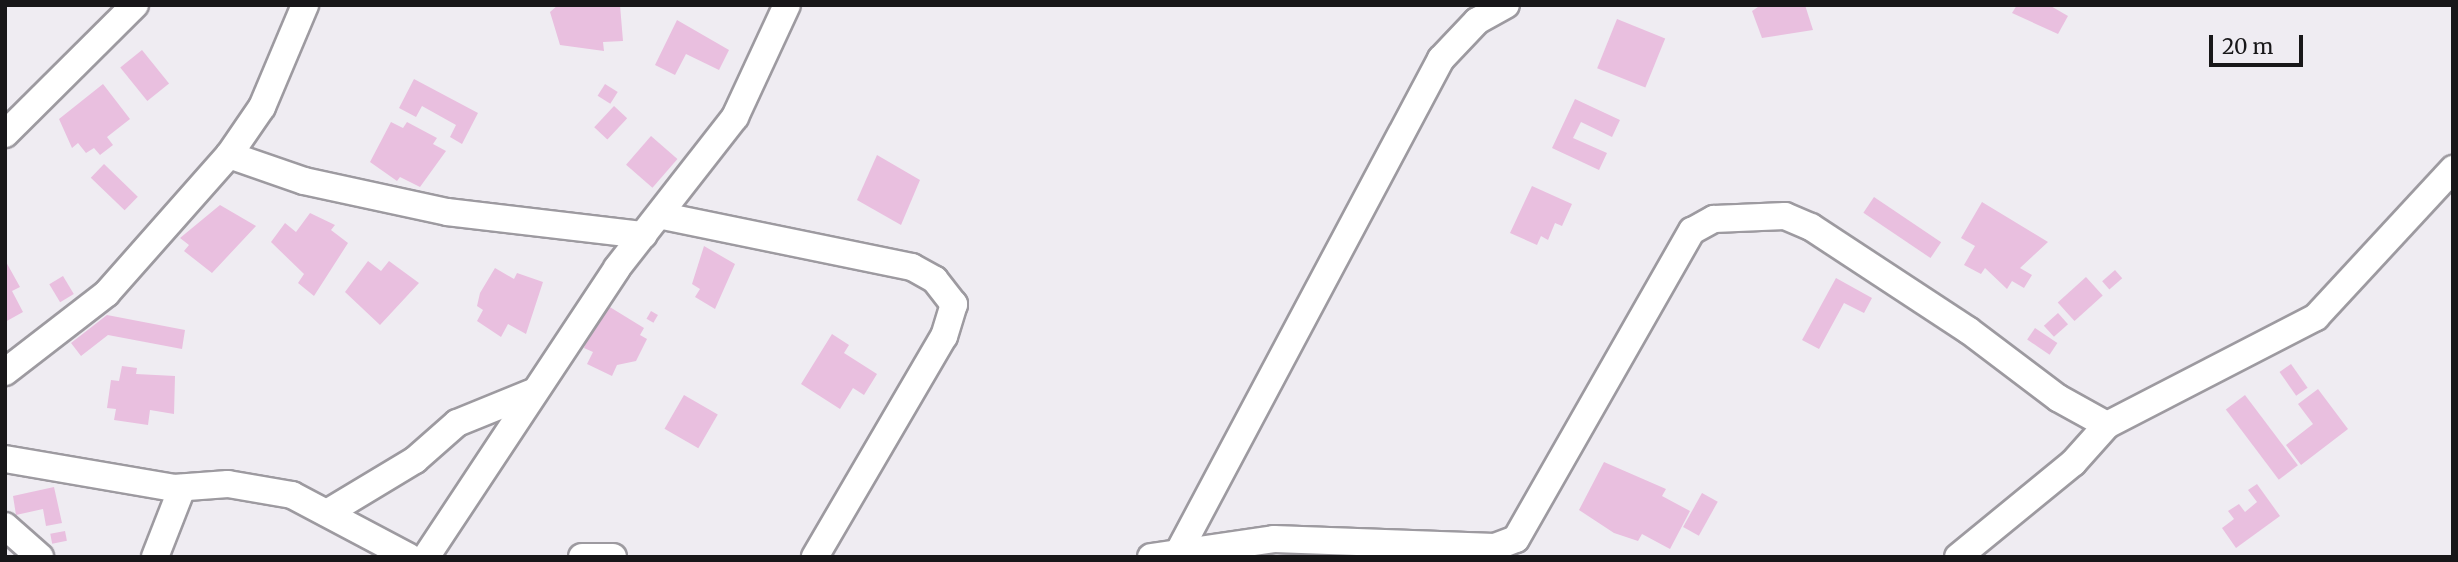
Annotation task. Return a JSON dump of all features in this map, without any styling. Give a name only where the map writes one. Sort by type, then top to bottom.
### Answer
[{"type":"street","points":[[5,134],[135,5]]},
{"type":"street","points":[[5,372],[106,293],[229,155],[279,73],[305,5]]},
{"type":"street","points":[[426,557],[531,393],[644,235],[663,216],[735,117],[787,5]]},
{"type":"street","points":[[1178,553],[1441,59],[1477,21],[1506,5]]},
{"type":"street","points":[[229,155],[304,181],[447,212],[644,235]]},
{"type":"street","points":[[1958,557],[2073,463],[2107,425],[2316,317],[2453,169]]},
{"type":"street","points":[[663,216],[912,267],[935,280],[954,304],[944,336],[816,557]]},
{"type":"street","points":[[1151,557],[1274,539],[1386,549],[1495,547],[1516,539],[1692,231],[1714,219],[1785,216],[1811,228],[1968,330],[2058,398],[2107,425]]},
{"type":"street","points":[[327,513],[415,460],[457,423],[531,393]]},
{"type":"street","points":[[5,459],[181,488],[228,484],[292,495],[409,557]]},
{"type":"street","points":[[155,557],[181,488]]},
{"type":"street","points":[[5,526],[40,557]]},
{"type":"street","points":[[582,557],[613,557]]},
{"type":"building","points":[[558,5],[620,5],[623,41],[603,42],[604,51],[560,45],[550,12]]},
{"type":"building","points":[[1761,5],[1805,5],[1813,30],[1762,38],[1752,11]]},
{"type":"building","points":[[2017,5],[2049,5],[2068,16],[2058,34],[2012,13]]},
{"type":"building","points":[[1617,19],[1665,38],[1645,88],[1597,68]]},
{"type":"building","points":[[677,20],[729,50],[719,70],[686,54],[675,75],[655,65]]},
{"type":"building","points":[[142,50],[169,83],[147,101],[120,68]]},
{"type":"building","points":[[414,79],[478,113],[462,144],[450,137],[456,125],[422,106],[416,117],[399,108]]},
{"type":"building","points":[[103,84],[130,119],[107,137],[113,145],[100,155],[94,148],[86,153],[78,143],[72,148],[59,119]]},
{"type":"building","points":[[605,84],[618,92],[610,104],[598,96]]},
{"type":"building","points":[[1575,99],[1620,120],[1612,137],[1581,122],[1573,138],[1607,153],[1599,170],[1552,148]]},
{"type":"building","points":[[614,106],[627,118],[607,139],[594,127]]},
{"type":"building","points":[[391,122],[403,128],[407,122],[437,138],[433,144],[446,151],[420,187],[400,177],[397,181],[370,162]]},
{"type":"building","points":[[651,136],[677,159],[652,188],[626,165]]},
{"type":"building","points":[[877,155],[920,180],[901,225],[857,200]]},
{"type":"building","points":[[104,164],[138,197],[125,210],[91,178]]},
{"type":"building","points":[[1532,186],[1572,204],[1562,226],[1555,223],[1548,240],[1541,236],[1537,245],[1510,233]]},
{"type":"building","points":[[1874,197],[1941,242],[1931,258],[1863,213]]},
{"type":"building","points":[[1982,202],[2048,242],[2020,268],[2032,275],[2024,288],[2012,281],[2007,289],[1985,268],[1981,274],[1964,265],[1975,246],[1961,238]]},
{"type":"building","points":[[220,205],[256,226],[212,273],[184,251],[189,245],[180,238]]},
{"type":"building","points":[[310,213],[335,225],[331,230],[348,243],[314,296],[298,283],[304,274],[271,242],[285,223],[296,232]]},
{"type":"building","points":[[704,246],[735,264],[715,309],[695,297],[700,289],[692,284]]},
{"type":"building","points":[[5,260],[20,287],[12,291],[23,312],[5,322]]},
{"type":"building","points":[[368,261],[381,271],[389,261],[419,283],[380,325],[345,292]]},
{"type":"building","points":[[495,268],[514,279],[517,273],[543,282],[526,334],[508,324],[501,337],[477,321],[483,310],[477,306],[480,293]]},
{"type":"building","points":[[2115,270],[2122,278],[2109,289],[2102,281]]},
{"type":"building","points":[[63,276],[74,294],[60,302],[49,284]]},
{"type":"building","points":[[2086,277],[2103,296],[2074,321],[2058,302]]},
{"type":"building","points":[[1836,278],[1872,298],[1864,313],[1844,303],[1819,349],[1802,340]]},
{"type":"building","points":[[600,301],[644,328],[640,335],[647,339],[636,361],[617,365],[612,376],[587,364],[593,352],[584,348]]},
{"type":"building","points":[[651,311],[658,315],[653,323],[646,319]]},
{"type":"building","points":[[2058,313],[2068,324],[2054,337],[2044,326]]},
{"type":"building","points":[[107,315],[185,330],[182,349],[108,335],[81,356],[71,343]]},
{"type":"building","points":[[2035,328],[2057,343],[2050,355],[2027,340]]},
{"type":"building","points":[[832,334],[849,345],[844,353],[877,374],[864,395],[853,388],[840,409],[801,384]]},
{"type":"building","points":[[2291,364],[2308,388],[2296,396],[2280,372]]},
{"type":"building","points":[[122,366],[137,368],[136,374],[175,376],[174,414],[150,410],[148,425],[114,420],[116,409],[107,408],[111,380],[119,381]]},
{"type":"building","points":[[2318,389],[2348,429],[2301,465],[2286,445],[2313,424],[2298,404]]},
{"type":"building","points":[[684,395],[718,414],[698,448],[664,429]]},
{"type":"building","points":[[2245,395],[2298,465],[2279,480],[2226,409]]},
{"type":"building","points":[[1604,462],[1666,489],[1662,496],[1690,511],[1670,549],[1642,534],[1638,541],[1614,533],[1579,510]]},
{"type":"building","points":[[2257,484],[2280,516],[2236,548],[2222,528],[2234,519],[2228,511],[2239,504],[2245,512],[2257,502],[2248,490]]},
{"type":"building","points":[[54,487],[62,523],[46,526],[43,509],[16,515],[13,496]]},
{"type":"building","points":[[1702,493],[1718,502],[1699,536],[1683,527]]},
{"type":"building","points":[[65,531],[67,541],[52,544],[50,534]]}]
